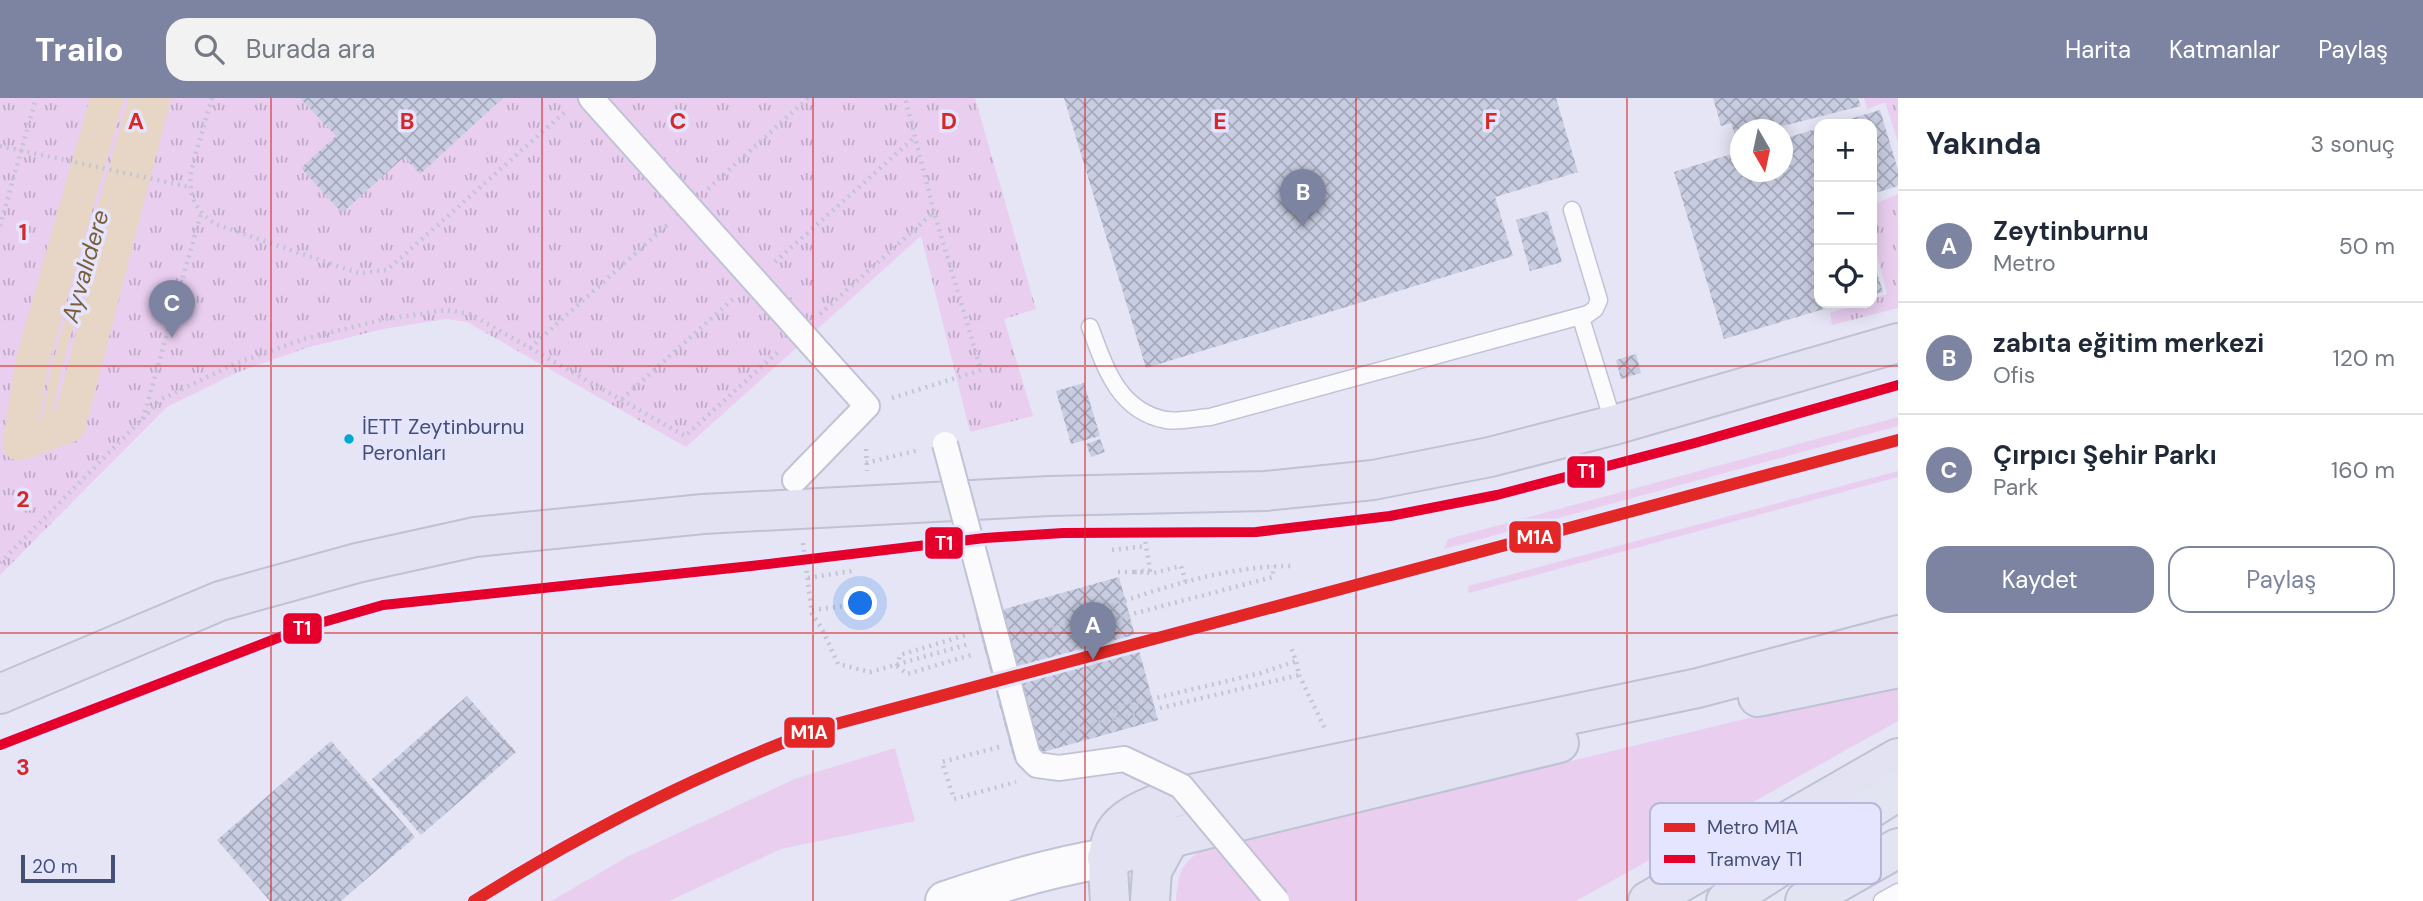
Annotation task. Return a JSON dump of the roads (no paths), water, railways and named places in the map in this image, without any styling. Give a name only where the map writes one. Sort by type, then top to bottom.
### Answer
[{"type":"highway","points":[[1881,803],[1898,792]]},
{"type":"highway","points":[[1881,858],[1898,848]]},
{"type":"highway","points":[[1726,901],[1753,884]]},
{"type":"highway","points":[[1805,901],[1835,884]]},
{"type":"main road","points":[[0,694],[219,601],[357,563],[475,537],[703,514],[1049,496],[1265,491],[1373,480],[1490,457],[1614,425],[1898,343]]},
{"type":"main road","points":[[1110,901],[1107,858],[1117,827],[1141,810],[1172,798],[1698,688],[1898,635]]},
{"type":"main road","points":[[945,901],[1002,882],[1107,858],[1170,838],[1662,718],[1898,668]]},
{"type":"main road","points":[[1819,803],[1898,758]]},
{"type":"main road","points":[[1150,901],[1152,871],[1170,838]]},
{"type":"main road","points":[[1648,901],[1678,884]]},
{"type":"street","points":[[581,102],[867,406],[795,480]]},
{"type":"street","points":[[945,444],[990,638],[1028,756],[1037,765],[1059,768],[1124,759],[1181,786],[1277,901]]},
{"type":"lane","points":[[1090,327],[1104,366],[1122,395],[1149,413],[1166,420],[1210,417],[1581,318],[1594,309],[1599,300],[1572,210]]},
{"type":"lane","points":[[1581,318],[1614,425]]},
{"type":"lane","points":[[1882,901],[1898,892]]},
{"type":"waterway","points":[[107,98],[32,362],[19,444],[69,426],[154,98]]},
{"type":"waterway","name":"Ayvalıdere","points":[[44,436],[56,369],[134,98]]},
{"type":"metro line","name":"M1A","points":[[474,901],[557,851],[687,784],[821,728],[1898,440]]},
{"type":"tram line","name":"T1","points":[[0,745],[306,627],[383,605],[985,538],[1063,533],[1256,532],[1390,516],[1497,495],[1695,443],[1898,385]]},
{"type":"place","name":"zabıta eğitim merkezi","points":[[1303,227]]},
{"type":"place","name":"Çırpıcı Şehir Parkı","points":[[172,338]]},
{"type":"place","name":"İETT Zeytinburnu Peronları","points":[[349,439]]},
{"type":"place","name":"Zeytinburnu","points":[[1093,660]]}]
